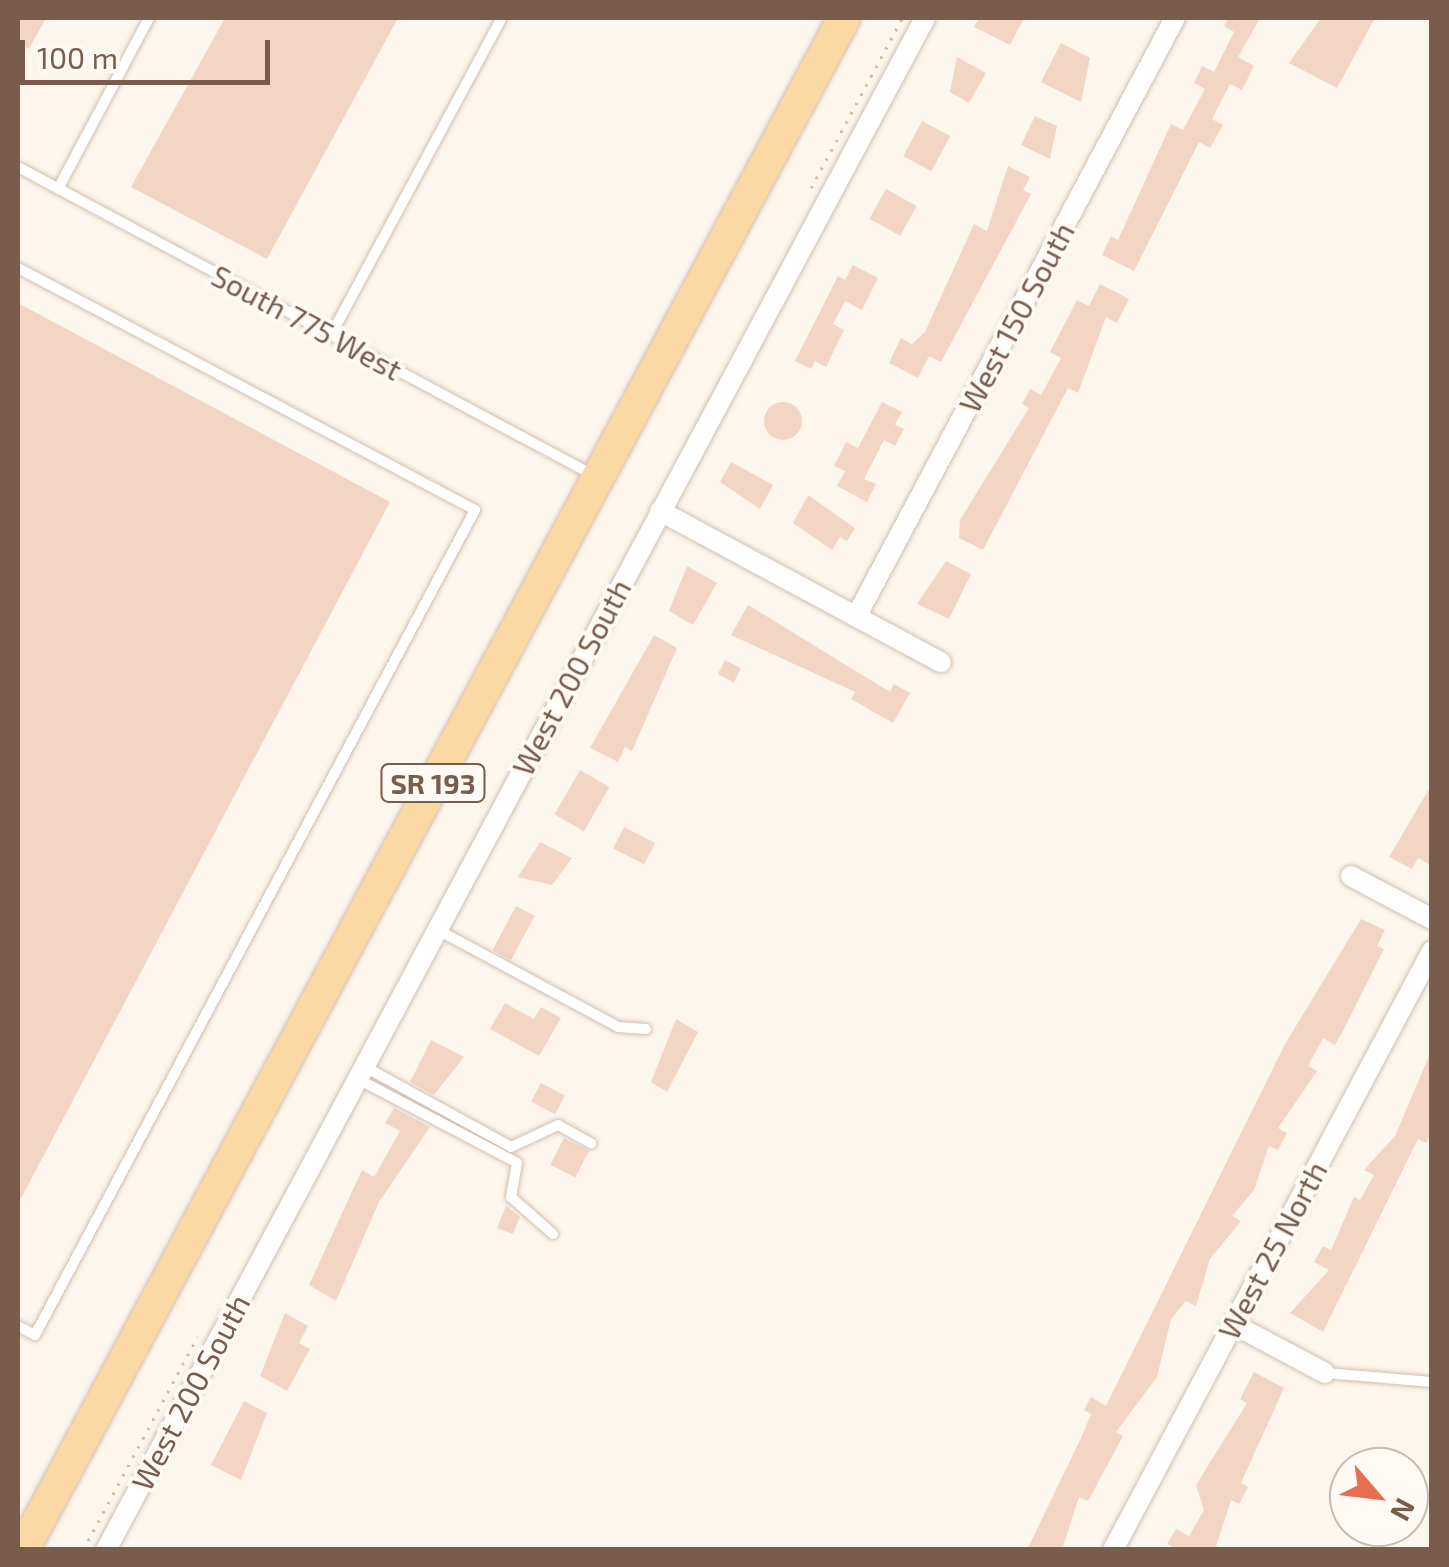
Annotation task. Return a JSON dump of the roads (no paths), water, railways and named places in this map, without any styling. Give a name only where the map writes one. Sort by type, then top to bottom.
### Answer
[{"type":"main road","name":"SR 193","points":[[23,1550],[844,18]]},
{"type":"street","name":"West 200 South","points":[[106,1550],[925,18]]},
{"type":"street","name":"West 150 South","points":[[856,617],[1175,18]]},
{"type":"street","points":[[660,512],[940,662]]},
{"type":"street","points":[[1352,876],[1432,920]]},
{"type":"street","name":"West 25 North","points":[[1113,1550],[1432,951]]},
{"type":"street","points":[[1233,1324],[1324,1372]]},
{"type":"lane","points":[[58,189],[149,18]]},
{"type":"lane","points":[[331,335],[502,18]]},
{"type":"lane","name":"South 775 West","points":[[18,166],[597,477]]},
{"type":"lane","points":[[18,268],[475,510],[35,1335],[18,1326]]},
{"type":"lane","points":[[437,929],[618,1027],[646,1029]]},
{"type":"lane","points":[[360,1073],[511,1147],[558,1125],[592,1143]]},
{"type":"lane","points":[[360,1073],[517,1163],[511,1197],[553,1234]]},
{"type":"lane","points":[[1324,1372],[1432,1382]]}]
